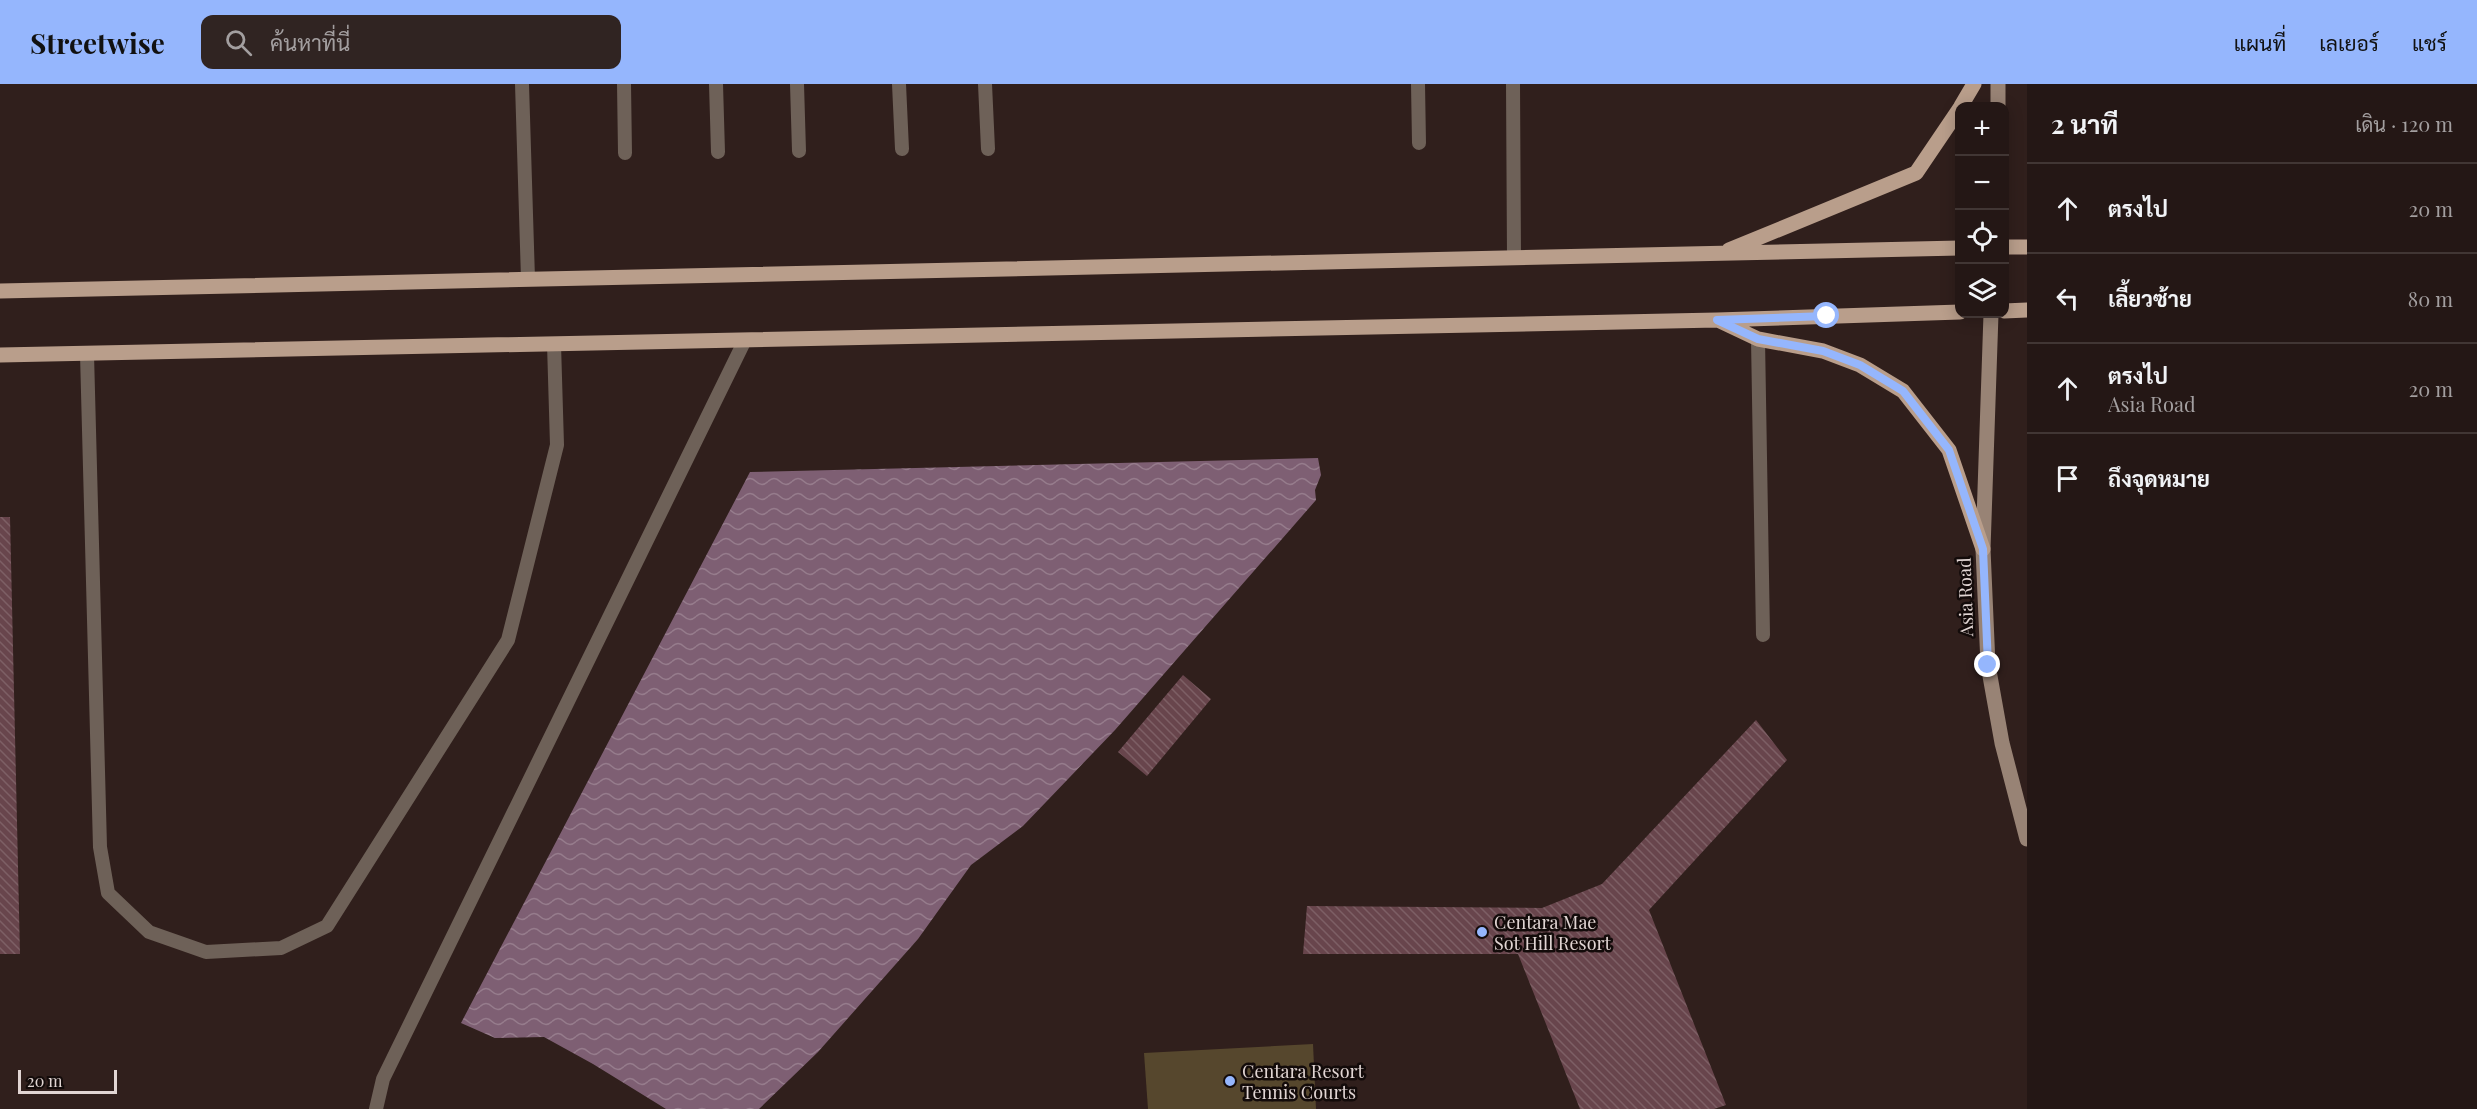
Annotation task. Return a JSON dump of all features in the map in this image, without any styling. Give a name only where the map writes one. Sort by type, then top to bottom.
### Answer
[{"type":"main road","points":[[1963,102],[1974,84]]},
{"type":"main road","points":[[1998,84],[1998,102]]},
{"type":"main road","points":[[1720,253],[1916,173],[1955,114]]},
{"type":"main road","points":[[2009,247],[2027,246]]},
{"type":"main road","points":[[0,291],[1955,248]]},
{"type":"main road","points":[[2009,311],[2027,310]]},
{"type":"main road","points":[[0,356],[1717,320],[1955,312]]},
{"type":"main road","name":"Asia Road","points":[[1991,318],[1983,549],[1988,665],[2002,743],[2027,839]]},
{"type":"main road","points":[[1717,320],[1758,339],[1823,351],[1860,365],[1903,391],[1949,450],[1983,549]]},
{"type":"lane","points":[[522,84],[528,279]]},
{"type":"lane","points":[[624,84],[625,153]]},
{"type":"lane","points":[[716,84],[718,152]]},
{"type":"lane","points":[[797,84],[799,151]]},
{"type":"lane","points":[[898,84],[902,149]]},
{"type":"lane","points":[[985,84],[988,149]]},
{"type":"lane","points":[[1418,84],[1419,143]]},
{"type":"lane","points":[[1513,84],[1514,258]]},
{"type":"lane","points":[[1758,339],[1763,635]]},
{"type":"lane","points":[[376,1109],[383,1079],[745,340]]},
{"type":"lane","points":[[87,354],[100,847],[108,893],[149,932],[206,952],[281,948],[327,926],[508,640],[556,445],[554,344]]},
{"type":"shaded area","name":"Centara Resort Tennis Courts","points":[[1313,1044],[1316,1109],[1148,1109],[1144,1053]]},
{"type":"water","points":[[1318,458],[1321,475],[1315,490],[1316,500],[1115,730],[1023,826],[971,865],[918,939],[818,1052],[759,1109],[666,1109],[544,1037],[495,1038],[461,1023],[750,472]]},
{"type":"building","points":[[0,517],[10,517],[20,954],[0,954]]},
{"type":"building","points":[[1183,675],[1211,699],[1147,776],[1118,752]]},
{"type":"building","name":"Centara Mae Sot Hill Resort","points":[[1756,720],[1787,760],[1649,910],[1726,1105],[1714,1109],[1580,1109],[1518,954],[1303,954],[1307,906],[1542,908],[1602,884]]},
{"type":"place","name":"Centara Mae Sot Hill Resort","points":[[1482,932]]},
{"type":"place","name":"Centara Resort Tennis Courts","points":[[1230,1081]]},
{"type":"route","points":[[1827,316],[1717,320],[1758,339],[1823,351],[1860,365],[1903,391],[1949,450],[1983,549],[1988,665]]}]
